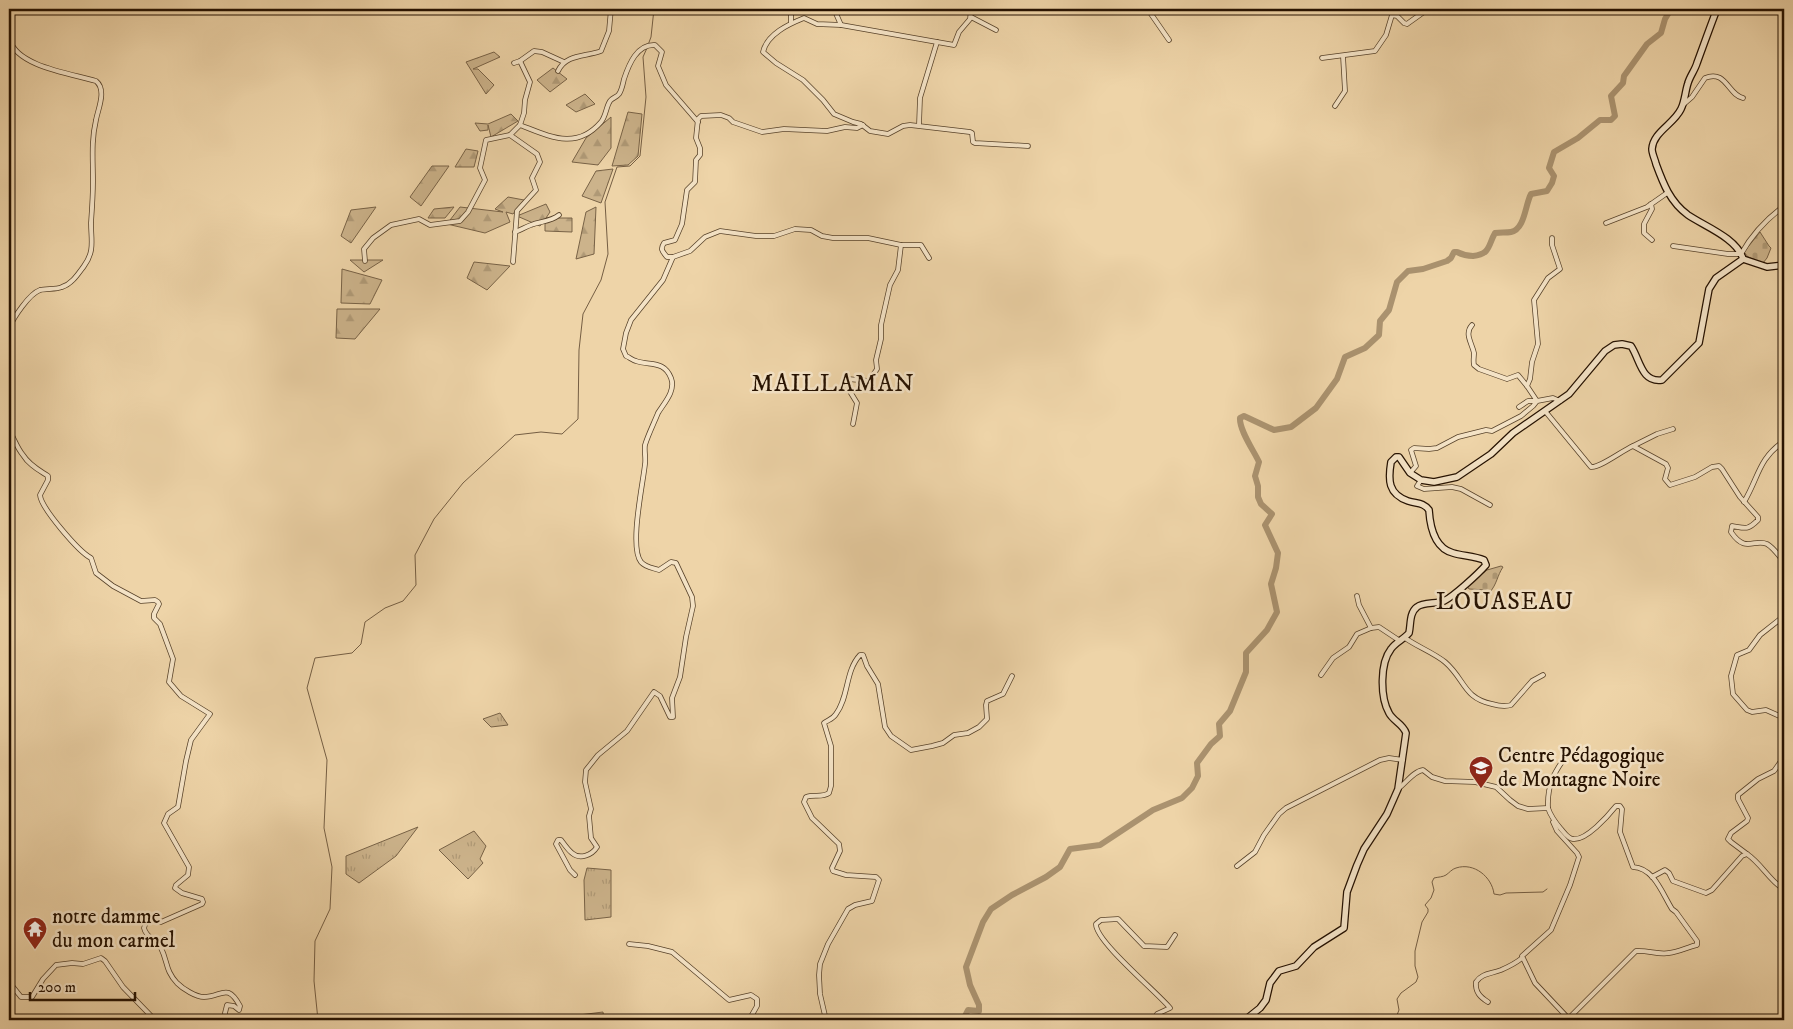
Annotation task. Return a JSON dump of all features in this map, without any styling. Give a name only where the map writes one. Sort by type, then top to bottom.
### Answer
[{"type":"street","points":[[9,328],[18,312],[38,291],[62,288],[70,284],[85,264],[91,252],[93,245],[91,233],[93,202],[92,149],[94,126],[101,97],[100,86],[96,81],[74,74],[59,72],[36,63],[23,56],[15,48],[10,40],[9,32],[13,9]]},
{"type":"street","points":[[558,71],[560,65],[571,57],[601,51],[609,31],[611,9]]},
{"type":"street","points":[[791,9],[791,24]]},
{"type":"street","points":[[834,9],[841,25]]},
{"type":"street","points":[[971,9],[971,16],[959,32],[954,46],[841,25],[818,24],[804,18],[791,24],[768,40],[763,52],[776,63],[803,80],[824,100],[834,114],[863,126],[870,131],[888,134],[903,126],[919,125],[970,132],[975,143],[1028,146]]},
{"type":"street","points":[[1151,9],[1151,14],[1169,40]]},
{"type":"street","points":[[1322,58],[1375,52],[1386,35],[1392,16],[1395,15],[1407,24],[1428,9]]},
{"type":"street","points":[[1717,9],[1697,64],[1689,80],[1683,104],[1677,116],[1663,129],[1654,143],[1652,151],[1667,193],[1685,213],[1715,230],[1742,257]]},
{"type":"street","points":[[971,16],[996,30]]},
{"type":"street","points":[[919,125],[920,98],[937,42]]},
{"type":"street","points":[[520,125],[560,139],[571,139],[585,135],[602,120],[610,101],[619,94],[636,53],[642,47],[651,45],[656,46],[662,52],[658,66],[666,86],[698,122]]},
{"type":"street","points":[[514,63],[534,51],[542,52],[564,62]]},
{"type":"street","points":[[1335,106],[1345,91],[1344,56]]},
{"type":"street","points":[[365,261],[364,249],[373,238],[391,225],[419,219],[430,225],[460,220],[468,212],[485,180],[480,168],[486,140],[510,135],[520,125],[530,82],[520,61]]},
{"type":"street","points":[[1683,104],[1692,97],[1708,76],[1723,80],[1733,94],[1744,98]]},
{"type":"street","points":[[863,126],[827,131],[784,129],[762,132],[733,122],[730,118],[721,115],[701,116],[698,122],[696,138],[700,148],[700,155],[696,160],[695,182],[687,190],[682,224],[675,240],[664,243],[662,251],[667,257],[673,257],[690,251],[704,237],[720,231],[756,236],[774,236],[795,229],[811,230],[822,236],[834,238],[868,238],[901,245],[921,245],[929,258]]},
{"type":"street","points":[[510,135],[537,154],[540,162],[532,178],[536,190],[517,211],[513,262]]},
{"type":"street","points":[[1606,223],[1651,204],[1667,193]]},
{"type":"street","points":[[1651,204],[1652,209],[1644,224],[1644,233],[1652,240]]},
{"type":"street","points":[[1245,1020],[1260,1008],[1266,1000],[1270,983],[1279,971],[1296,966],[1314,947],[1344,928],[1348,892],[1357,865],[1364,849],[1387,814],[1398,789],[1406,733],[1404,728],[1389,715],[1383,687],[1386,656],[1409,633],[1412,614],[1415,608],[1420,605],[1442,601],[1452,596],[1486,564],[1484,560],[1475,556],[1451,553],[1442,548],[1431,530],[1429,510],[1426,506],[1423,503],[1409,501],[1400,497],[1389,484],[1391,462],[1399,457],[1410,473],[1421,480],[1434,482],[1457,477],[1491,454],[1513,433],[1573,391],[1593,364],[1605,351],[1614,345],[1631,346],[1649,377],[1658,381],[1666,378],[1700,343],[1709,289],[1712,282],[1742,257],[1745,247],[1766,222],[1784,206]]},
{"type":"street","points":[[515,232],[554,219],[560,215]]},
{"type":"street","points":[[1527,386],[1538,344],[1534,300],[1548,278],[1560,269],[1552,245],[1552,238]]},
{"type":"street","points":[[853,424],[857,404],[846,385],[848,379],[869,380],[877,370],[876,360],[881,339],[881,325],[890,285],[898,270],[901,245]]},
{"type":"street","points":[[1673,246],[1742,257],[1767,267],[1784,265]]},
{"type":"street","points":[[575,875],[570,870],[556,844],[558,840],[561,840],[572,853],[578,856],[589,855],[597,847],[592,838],[589,816],[591,809],[585,782],[586,770],[598,755],[627,732],[654,692],[660,696],[670,717],[673,717],[672,698],[680,677],[693,606],[692,597],[676,563],[672,562],[658,570],[640,562],[637,533],[639,503],[646,462],[645,446],[658,413],[671,391],[672,384],[671,378],[663,367],[658,364],[636,361],[626,356],[623,349],[631,320],[663,280],[673,257]]},
{"type":"street","points":[[1472,325],[1469,328],[1468,338],[1474,353],[1474,365],[1479,369],[1507,380],[1518,375],[1537,401]]},
{"type":"street","points":[[1519,408],[1528,401],[1553,398],[1560,400]]},
{"type":"street","points":[[1410,473],[1416,466],[1411,453],[1411,450],[1414,448],[1437,448],[1458,437],[1486,430],[1492,431],[1521,416],[1537,401]]},
{"type":"street","points":[[1545,411],[1591,467],[1595,467],[1610,457],[1619,455],[1657,434],[1673,429]]},
{"type":"street","points":[[9,430],[22,455],[32,466],[48,476],[48,480],[40,495],[43,506],[82,553],[91,558],[96,573],[141,602],[155,600],[158,602],[154,618],[160,624],[173,659],[169,682],[181,696],[210,714],[191,740],[178,807],[168,814],[164,823],[189,867],[188,875],[175,888],[178,891],[202,899],[204,902],[161,922],[150,920],[146,922],[144,928],[148,936],[161,947],[168,972],[179,985],[203,997],[221,992],[230,994],[237,1000],[240,1006],[238,1010],[234,1006],[227,1005],[225,1013],[227,1020]]},
{"type":"street","points":[[1744,502],[1761,465],[1784,441]]},
{"type":"street","points":[[1633,446],[1666,464],[1668,468],[1665,479],[1670,485],[1695,478],[1712,467],[1719,466],[1744,502],[1758,517],[1758,520],[1753,525],[1744,529],[1732,526],[1731,532],[1739,542],[1745,544],[1761,542],[1768,544],[1784,562]]},
{"type":"street","points":[[1421,480],[1417,486],[1420,488],[1452,487],[1461,489],[1490,504]]},
{"type":"street","points":[[1357,596],[1371,628]]},
{"type":"street","points":[[1784,616],[1760,635],[1749,650],[1737,655],[1731,676],[1732,691],[1745,709],[1752,712],[1768,711],[1784,718]]},
{"type":"street","points":[[1321,675],[1333,658],[1349,647],[1357,634],[1379,627],[1445,662],[1457,675],[1469,693],[1485,703],[1512,705],[1532,681],[1543,675]]},
{"type":"street","points":[[826,1020],[820,994],[819,975],[822,958],[848,910],[855,905],[872,901],[879,880],[876,877],[846,875],[833,871],[832,868],[840,851],[839,844],[812,818],[804,802],[806,797],[825,796],[829,793],[831,786],[831,746],[824,724],[838,713],[852,666],[860,655],[863,655],[878,684],[885,727],[892,736],[907,749],[911,750],[932,746],[954,735],[968,733],[978,727],[987,718],[987,701],[1003,694],[1012,676]]},
{"type":"street","points":[[1488,1002],[1477,991],[1476,982],[1478,978],[1502,969],[1522,958],[1525,951],[1551,930],[1570,885],[1579,857],[1557,831],[1548,808],[1553,773],[1567,755]]},
{"type":"street","points":[[1784,757],[1775,770],[1758,779],[1738,795],[1738,799],[1748,818],[1747,821],[1729,834],[1728,838],[1755,859],[1776,883],[1784,889]]},
{"type":"street","points":[[1237,866],[1255,852],[1264,835],[1279,814],[1286,808],[1380,760],[1389,758],[1403,760]]},
{"type":"street","points":[[1398,789],[1408,783],[1416,773],[1423,770],[1432,777],[1445,781],[1476,782],[1496,787],[1518,806],[1528,809],[1548,808]]},
{"type":"street","points":[[1522,958],[1535,983],[1568,1019],[1636,951],[1645,950],[1659,954],[1670,954],[1697,945],[1697,941],[1672,909],[1652,877],[1643,868],[1633,867],[1630,862],[1620,832],[1623,817],[1620,806],[1616,806],[1587,835],[1580,838],[1568,837],[1551,818]]},
{"type":"street","points":[[1652,877],[1665,870],[1673,881],[1706,893],[1712,890],[1742,856],[1747,854]]},
{"type":"street","points":[[1155,1020],[1157,1014],[1170,1008],[1160,996],[1130,969],[1106,942],[1096,928],[1096,924],[1101,920],[1118,919],[1144,946],[1167,947],[1176,934]]},
{"type":"street","points":[[629,944],[648,946],[672,952],[729,1000],[751,995],[757,999],[757,1006],[749,1020]]},
{"type":"street","points":[[9,982],[21,997],[32,997],[56,965],[82,964],[101,958],[123,987],[155,1020]]},
{"type":"green space","points":[[494,52],[500,57],[473,69],[478,69],[494,85],[486,94],[466,62]]},
{"type":"green space","points":[[553,68],[567,79],[550,92],[537,80]]},
{"type":"green space","points":[[585,94],[595,104],[576,112],[566,105]]},
{"type":"green space","points":[[628,112],[642,114],[638,156],[628,165],[612,166]]},
{"type":"green space","points":[[511,114],[518,121],[491,137],[488,125],[488,130],[480,131],[475,123],[488,124]]},
{"type":"green space","points":[[611,117],[611,148],[598,165],[572,162],[586,138]]},
{"type":"green space","points":[[466,149],[478,151],[474,167],[455,167]]},
{"type":"green space","points":[[432,166],[449,166],[421,206],[410,197]]},
{"type":"green space","points":[[613,169],[601,203],[582,196],[596,171]]},
{"type":"green space","points":[[508,197],[524,200],[513,214],[506,212],[510,222],[485,233],[447,224],[460,207],[503,212],[495,209]]},
{"type":"green space","points":[[546,204],[550,212],[546,218],[572,218],[572,232],[545,231],[545,219],[540,226],[517,216]]},
{"type":"green space","points":[[376,207],[351,243],[341,236],[351,210]]},
{"type":"green space","points":[[454,207],[445,218],[428,218],[434,209]]},
{"type":"green space","points":[[596,207],[594,254],[576,259],[586,212]]},
{"type":"green space","points":[[1760,232],[1771,248],[1763,263],[1748,257],[1744,252]]},
{"type":"green space","points":[[350,260],[383,260],[364,272]]},
{"type":"green space","points":[[474,262],[510,266],[487,290],[467,278]]},
{"type":"green space","points":[[342,269],[382,280],[370,304],[341,303]]},
{"type":"green space","points":[[337,309],[380,309],[355,339],[336,338]]},
{"type":"green space","points":[[1503,567],[1490,592],[1469,589],[1467,586],[1487,570]]},
{"type":"green space","points":[[500,713],[508,725],[491,727],[483,719]]},
{"type":"green space","points":[[418,827],[396,856],[359,883],[346,874],[346,856]]},
{"type":"green space","points":[[474,831],[486,846],[480,859],[483,863],[468,879],[439,850]]},
{"type":"green space","points":[[587,868],[611,870],[611,917],[585,920],[584,880]]},
{"type":"green space","points":[[603,1012],[604,1020],[580,1020],[579,1015]]},
{"type":"waterway","points":[[648,45],[651,37],[654,9]]},
{"type":"waterway","points":[[963,1020],[968,1010],[979,1011],[979,1005],[970,985],[966,967],[983,922],[991,909],[1060,867],[1070,849],[1100,845],[1153,810],[1182,798],[1192,788],[1198,776],[1197,763],[1211,744],[1220,736],[1219,724],[1230,711],[1246,672],[1246,653],[1267,630],[1277,612],[1271,584],[1278,553],[1265,525],[1272,514],[1261,504],[1258,497],[1258,486],[1255,476],[1259,462],[1244,434],[1240,418],[1244,416],[1274,430],[1291,427],[1316,408],[1337,379],[1345,357],[1365,348],[1379,335],[1380,321],[1389,310],[1397,282],[1408,271],[1423,269],[1447,261],[1454,252],[1468,256],[1479,255],[1486,251],[1495,233],[1516,230],[1522,222],[1531,194],[1547,191],[1552,183],[1554,176],[1549,168],[1554,152],[1578,138],[1600,120],[1611,120],[1615,116],[1611,96],[1623,83],[1624,76],[1647,44],[1661,33],[1665,19],[1671,9]]},
{"type":"waterway","points":[[318,1020],[314,981],[315,941],[330,909],[332,867],[324,828],[327,760],[307,688],[315,658],[352,653],[361,644],[365,622],[385,608],[403,601],[416,585],[415,555],[434,519],[463,483],[515,435],[541,432],[562,434],[578,419],[579,350],[583,314],[601,280],[608,254],[605,202],[617,167],[630,166],[640,156],[646,97],[643,57],[647,48]]},
{"type":"waterway","points":[[1395,1020],[1399,1010],[1397,999],[1401,993],[1416,982],[1418,977],[1415,966],[1415,951],[1422,922],[1428,912],[1425,905],[1431,898],[1434,890],[1432,882],[1434,878],[1445,876],[1456,868],[1469,867],[1481,872],[1486,877],[1493,888],[1494,894],[1543,892],[1547,889]]},
{"type":"place","name":"Centre Pédagogique de Montagne Noire","points":[[1481,789]]},
{"type":"place","name":"notre damme du mon carmel","points":[[35,950]]},
{"type":"district","name":"MAILLAMAN","points":[[833,384]]},
{"type":"district","name":"LOUASEAU","points":[[1505,602]]}]
